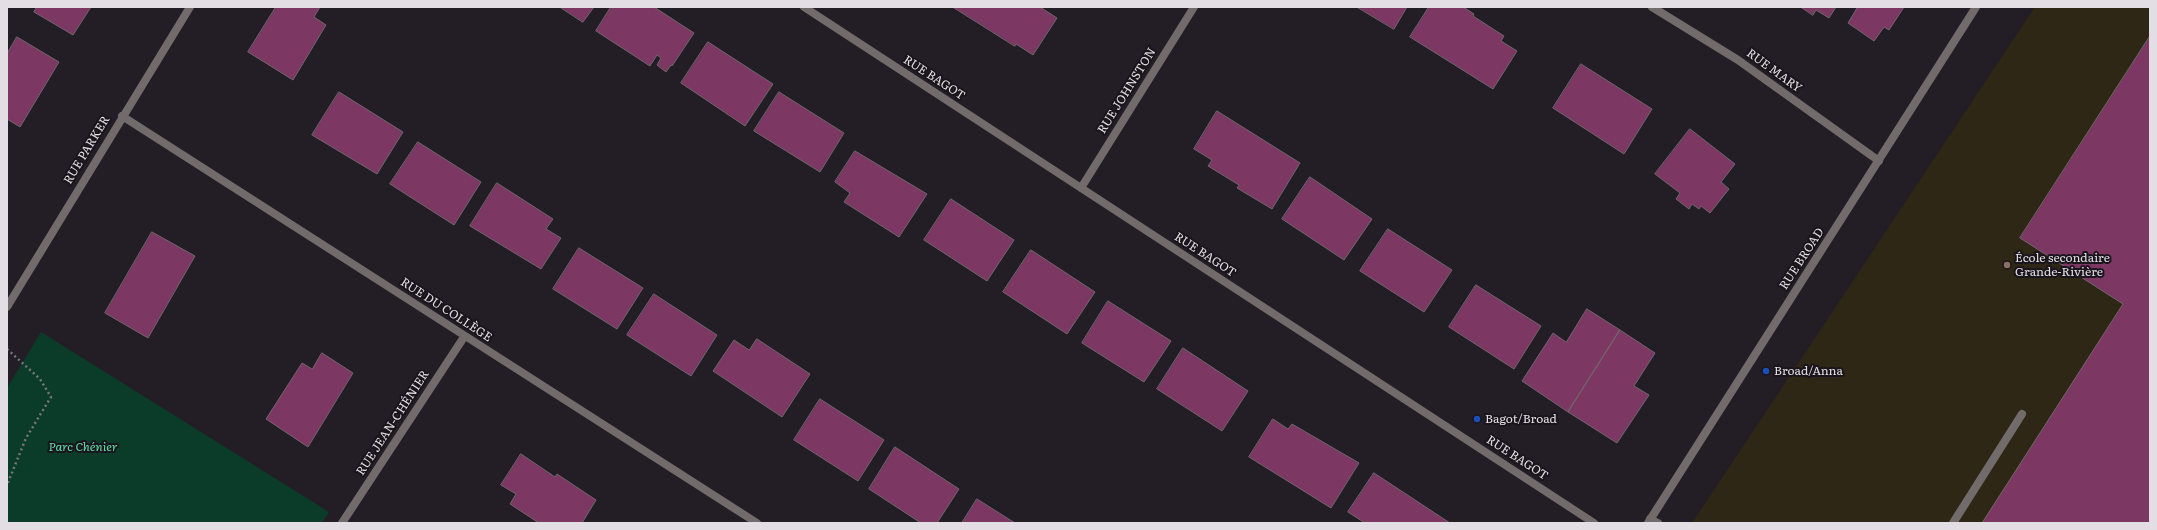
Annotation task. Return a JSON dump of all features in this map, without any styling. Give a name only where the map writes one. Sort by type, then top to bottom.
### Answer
[{"type":"street","name":"RUE PARKER","points":[[7,307],[122,116],[190,7]]},
{"type":"street","name":"RUE BAGOT","points":[[804,7],[1594,523]]},
{"type":"street","name":"RUE JOHNSTON","points":[[1081,188],[1194,7]]},
{"type":"street","name":"RUE MARY","points":[[1652,7],[1738,60],[1879,161]]},
{"type":"street","name":"RUE BROAD","points":[[1652,522],[1976,7]]},
{"type":"street","name":"RUE DU COLLÈGE","points":[[122,116],[757,523]]},
{"type":"street","name":"RUE JEAN-CHÉNIER","points":[[342,523],[464,336]]},
{"type":"street","points":[[1953,523],[2022,414]]},
{"type":"path","points":[[7,349],[40,379],[51,397],[26,438],[7,485]]},
{"type":"shaded area","name":"École secondaire Grande-Rivière","points":[[2035,7],[2150,7],[2150,523],[1692,523]]},
{"type":"green space","name":"Parc Chénier","points":[[41,332],[329,512],[322,523],[7,523],[7,388]]},
{"type":"building","points":[[37,7],[91,7],[73,35],[34,12]]},
{"type":"building","points":[[276,7],[320,7],[314,17],[326,25],[293,80],[248,52]]},
{"type":"building","points":[[560,7],[594,7],[583,22]]},
{"type":"building","points":[[611,7],[654,7],[694,33],[672,66],[671,65],[666,72],[657,65],[661,58],[657,55],[650,66],[596,31]]},
{"type":"building","points":[[953,7],[1040,7],[1057,18],[1033,55],[1016,44],[1015,46]]},
{"type":"building","points":[[1357,7],[1407,7],[1394,29]]},
{"type":"building","points":[[1429,7],[1463,7],[1474,14],[1473,16],[1504,36],[1501,41],[1517,51],[1493,89],[1410,37]]},
{"type":"building","points":[[1801,7],[1836,7],[1829,18],[1816,10],[1813,15]]},
{"type":"building","points":[[1855,7],[1904,7],[1889,30],[1884,27],[1874,41],[1848,23],[1857,8]]},
{"type":"building","points":[[2150,36],[2150,523],[1982,523],[2123,304],[2020,238]]},
{"type":"building","points":[[17,37],[59,62],[20,127],[7,119],[7,54]]},
{"type":"building","points":[[708,42],[773,84],[745,126],[681,83]]},
{"type":"building","points":[[1581,64],[1652,109],[1624,154],[1553,108]]},
{"type":"building","points":[[339,92],[403,132],[377,174],[312,135]]},
{"type":"building","points":[[779,92],[844,133],[820,172],[754,131]]},
{"type":"building","points":[[1217,111],[1300,163],[1272,209],[1237,188],[1239,185],[1208,166],[1212,160],[1194,149]]},
{"type":"building","points":[[1690,129],[1735,164],[1721,182],[1729,189],[1710,213],[1701,206],[1699,209],[1692,204],[1689,209],[1676,199],[1680,193],[1655,174]]},
{"type":"building","points":[[418,142],[481,182],[454,225],[390,184]]},
{"type":"building","points":[[855,151],[927,194],[899,237],[844,202],[850,193],[835,182]]},
{"type":"building","points":[[1310,177],[1372,219],[1344,260],[1282,219]]},
{"type":"building","points":[[497,183],[553,219],[546,229],[561,238],[541,269],[470,226]]},
{"type":"building","points":[[951,199],[1014,240],[987,281],[924,240]]},
{"type":"building","points":[[1388,229],[1452,270],[1424,312],[1360,271]]},
{"type":"building","points":[[152,232],[195,256],[148,338],[105,313]]},
{"type":"building","points":[[579,248],[643,288],[617,329],[553,289]]},
{"type":"building","points":[[1031,250],[1095,292],[1067,334],[1003,292]]},
{"type":"building","points":[[1476,285],[1541,326],[1514,369],[1449,327]]},
{"type":"building","points":[[654,294],[717,335],[691,376],[627,335]]},
{"type":"building","points":[[1108,301],[1171,341],[1144,382],[1082,343]]},
{"type":"building","points":[[1587,309],[1620,330],[1568,412],[1522,381],[1553,333],[1566,342]]},
{"type":"building","points":[[1620,330],[1655,353],[1634,386],[1649,395],[1617,443],[1568,412]]},
{"type":"building","points":[[757,339],[810,374],[782,417],[713,371],[734,340],[749,350]]},
{"type":"building","points":[[1183,348],[1248,391],[1222,431],[1157,389]]},
{"type":"building","points":[[322,353],[353,373],[308,447],[266,419],[302,363],[312,369]]},
{"type":"building","points":[[820,399],[884,440],[858,481],[794,440]]},
{"type":"building","points":[[1273,419],[1288,429],[1292,424],[1359,463],[1331,508],[1249,457]]},
{"type":"building","points":[[895,447],[959,489],[937,523],[921,523],[869,489]]},
{"type":"building","points":[[521,454],[555,477],[557,474],[596,500],[582,523],[539,523],[510,504],[516,494],[501,485]]},
{"type":"building","points":[[1374,473],[1450,523],[1365,523],[1348,512]]},
{"type":"building","points":[[977,499],[1015,523],[962,523]]},
{"type":"place","name":"École secondaire Grande-Rivière","points":[[2007,265]]},
{"type":"place","name":"Broad/Anna","points":[[1766,371]]},
{"type":"place","name":"Bagot/Broad","points":[[1477,419]]}]
